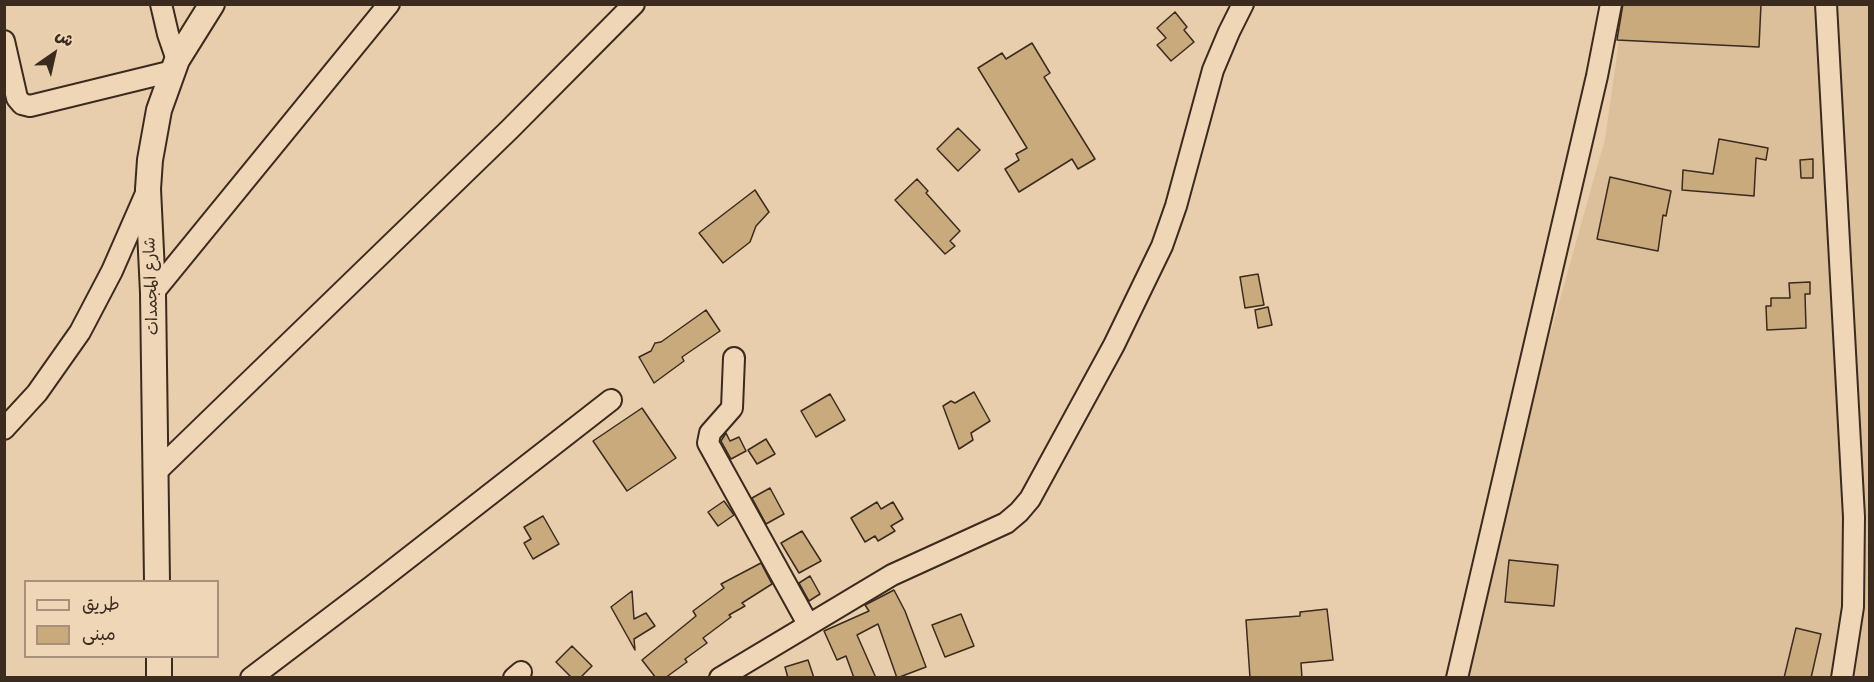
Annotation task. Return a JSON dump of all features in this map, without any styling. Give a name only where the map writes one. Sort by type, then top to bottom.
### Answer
[{"type":"main road","name":"شارع المجمدات","points":[[157,580],[153,293],[148,189],[153,135],[159,110],[175,66],[212,4]]},
{"type":"main road","points":[[159,658],[159,678]]},
{"type":"street","points":[[4,41],[17,98],[22,104],[30,106],[175,66],[161,4]]},
{"type":"street","points":[[153,293],[389,4]]},
{"type":"street","points":[[156,472],[459,180],[634,4]]},
{"type":"street","points":[[720,678],[892,575],[1006,523],[1019,513],[1030,499],[1114,345],[1162,246],[1176,206],[1214,70],[1243,4]]},
{"type":"street","points":[[1457,678],[1594,87],[1611,4]]},
{"type":"street","points":[[1826,4],[1854,517],[1854,607],[1842,678]]},
{"type":"street","points":[[4,429],[37,393],[80,332],[112,272],[148,189]]},
{"type":"street","points":[[734,358],[732,408],[710,434],[708,442],[808,624]]},
{"type":"street","points":[[251,678],[372,587],[611,400]]},
{"type":"shaded area","points":[[1624,5],[1869,5],[1869,677],[1460,678],[1496,527],[1605,139]]},
{"type":"building","points":[[1623,4],[1761,4],[1759,47],[1617,40]]},
{"type":"building","points":[[1175,12],[1187,27],[1184,30],[1194,42],[1171,61],[1157,45],[1166,38],[1157,28]]},
{"type":"building","points":[[1032,43],[1050,73],[1044,77],[1095,159],[1078,169],[1072,159],[1019,192],[1005,169],[1019,160],[1016,154],[1027,148],[978,68],[1002,53],[1006,59]]},
{"type":"building","points":[[958,128],[980,150],[958,171],[937,149]]},
{"type":"building","points":[[1719,139],[1768,148],[1766,160],[1756,158],[1754,196],[1682,190],[1683,170],[1713,174]]},
{"type":"building","points":[[1813,159],[1813,178],[1801,178],[1800,160]]},
{"type":"building","points":[[1610,177],[1671,191],[1666,216],[1663,215],[1658,251],[1597,239]]},
{"type":"building","points":[[917,179],[928,191],[926,193],[960,231],[950,241],[955,246],[945,254],[895,200]]},
{"type":"building","points":[[755,190],[769,212],[756,226],[750,242],[723,263],[699,233]]},
{"type":"building","points":[[1258,274],[1264,305],[1245,308],[1240,277]]},
{"type":"building","points":[[1810,282],[1810,294],[1805,294],[1806,328],[1767,330],[1766,306],[1771,306],[1771,298],[1790,298],[1789,283]]},
{"type":"building","points":[[1268,307],[1272,325],[1258,328],[1255,310]]},
{"type":"building","points":[[706,310],[720,331],[682,357],[684,361],[654,383],[639,357],[651,351],[655,343],[661,342]]},
{"type":"building","points":[[974,392],[990,421],[971,433],[973,440],[959,449],[943,406],[951,401],[955,403]]},
{"type":"building","points":[[830,394],[845,420],[816,437],[801,411]]},
{"type":"building","points":[[642,408],[676,458],[627,491],[593,441]]},
{"type":"building","points":[[726,433],[730,441],[739,437],[746,451],[731,459],[721,441]]},
{"type":"building","points":[[766,439],[775,454],[757,464],[748,450]]},
{"type":"building","points":[[770,488],[784,514],[766,524],[752,498]]},
{"type":"building","points":[[724,501],[734,515],[718,526],[708,512]]},
{"type":"building","points":[[877,502],[881,509],[893,502],[903,519],[891,526],[895,531],[878,541],[875,536],[865,542],[851,518]]},
{"type":"building","points":[[543,516],[559,544],[533,559],[524,543],[531,539],[524,527]]},
{"type":"building","points":[[802,531],[821,561],[799,573],[781,543]]},
{"type":"building","points":[[1509,560],[1558,565],[1554,606],[1505,602]]},
{"type":"building","points":[[761,563],[772,584],[742,603],[745,606],[729,615],[731,617],[703,638],[707,643],[685,659],[687,662],[665,678],[656,678],[642,660],[696,616],[693,611],[724,588],[721,584]]},
{"type":"building","points":[[810,576],[820,594],[809,601],[799,583]]},
{"type":"building","points":[[894,590],[905,611],[926,667],[897,678],[878,624],[857,635],[876,678],[854,678],[846,656],[837,660],[824,631],[869,611],[865,605]]},
{"type":"building","points":[[632,591],[634,619],[646,613],[655,626],[634,639],[635,650],[611,607]]},
{"type":"building","points":[[1327,609],[1333,660],[1301,663],[1302,678],[1250,678],[1246,620],[1300,616],[1300,612]]},
{"type":"building","points":[[961,614],[974,646],[945,657],[932,625]]},
{"type":"building","points":[[1796,628],[1821,634],[1811,678],[1784,678]]},
{"type":"building","points":[[572,646],[592,666],[580,678],[572,678],[556,662]]},
{"type":"building","points":[[808,660],[814,678],[788,678],[785,667]]}]
